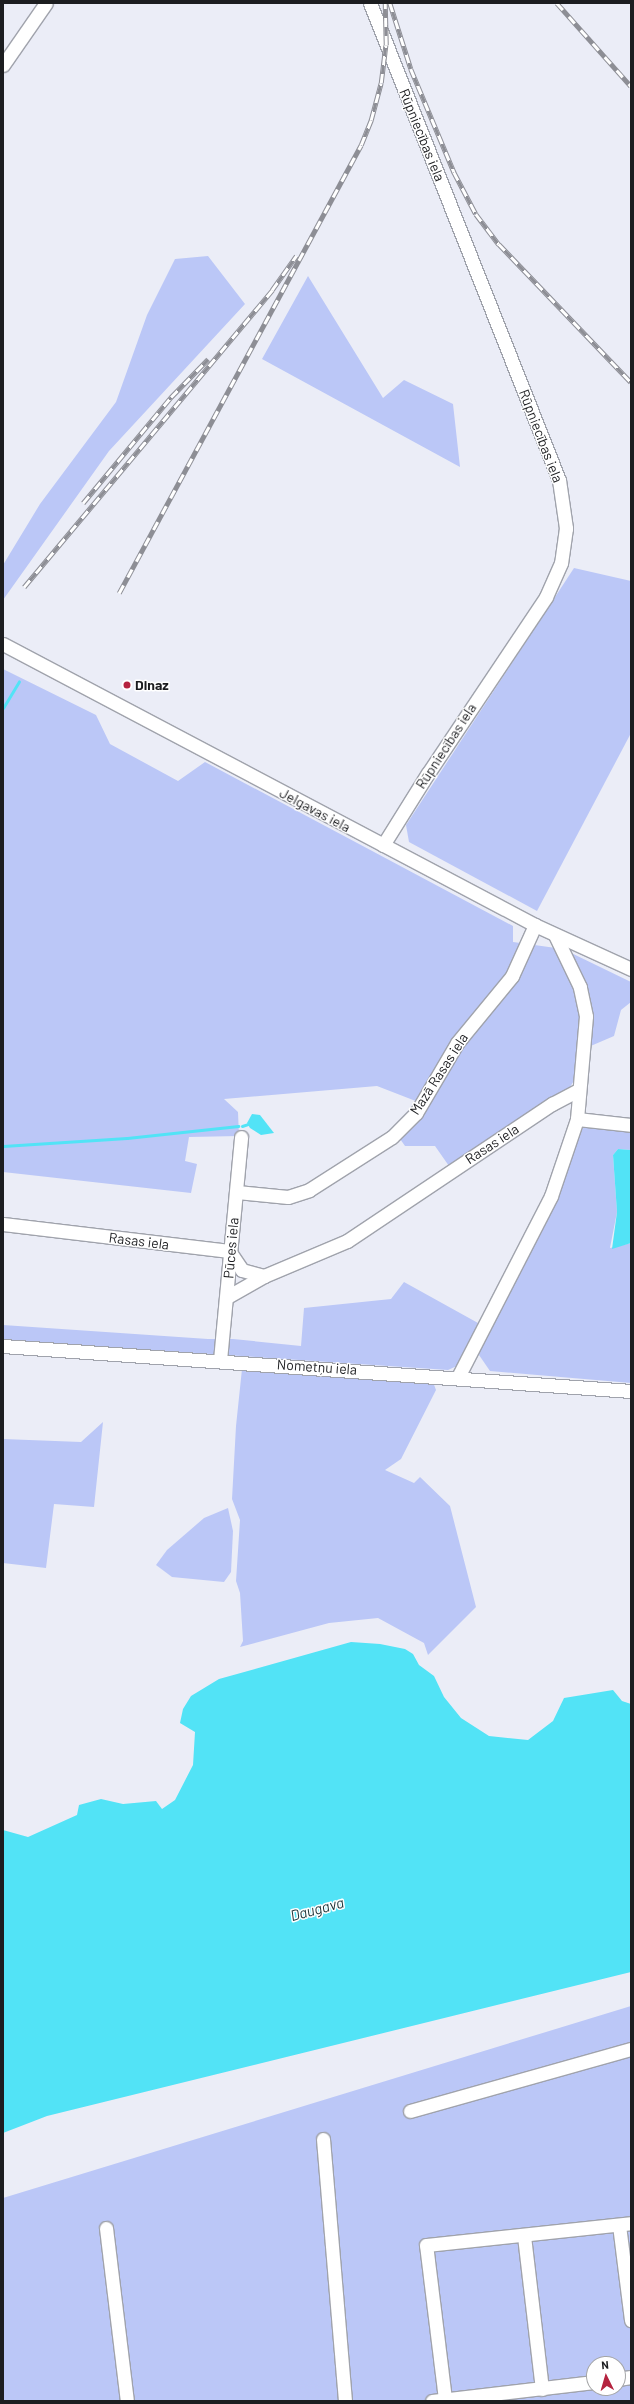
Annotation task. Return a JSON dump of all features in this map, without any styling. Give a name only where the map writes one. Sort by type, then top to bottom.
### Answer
[{"type":"street","points":[[3,65],[46,3]]},
{"type":"street","name":"Rūpniecības iela","points":[[370,3],[559,480],[566,528],[561,563],[546,597],[428,773],[383,846]]},
{"type":"street","name":"Jelgavas iela","points":[[3,644],[383,846],[555,935],[631,969]]},
{"type":"street","name":"Mazā Rasas iela","points":[[237,1192],[288,1197],[309,1190],[392,1136],[416,1113],[457,1043],[512,976],[535,924]]},
{"type":"street","points":[[458,1377],[551,1196],[577,1118],[578,1090],[585,1053],[586,1016],[580,987],[555,935]]},
{"type":"street","name":"Rasas iela","points":[[227,1297],[264,1276],[347,1241],[552,1104],[578,1090]]},
{"type":"street","points":[[577,1118],[631,1125]]},
{"type":"street","name":"Pūces iela","points":[[220,1360],[227,1297],[229,1251],[237,1192],[241,1137]]},
{"type":"street","name":"Rasas iela","points":[[3,1224],[229,1251]]},
{"type":"street","points":[[229,1251],[242,1270],[264,1276]]},
{"type":"street","name":"Nometņu iela","points":[[3,1346],[458,1377],[631,1391]]},
{"type":"street","points":[[410,2111],[631,2049]]},
{"type":"street","points":[[323,2139],[345,2401]]},
{"type":"street","points":[[586,2383],[438,2400],[426,2245],[524,2236],[625,2224],[631,2320]]},
{"type":"street","points":[[106,2228],[127,2401]]},
{"type":"street","points":[[524,2236],[542,2389]]},
{"type":"shaded area","points":[[208,256],[245,304],[109,451],[3,600],[3,565],[40,504],[116,402],[147,315],[175,259]]},
{"type":"shaded area","points":[[308,276],[383,398],[404,380],[453,404],[460,467],[262,359]]},
{"type":"shaded area","points":[[574,568],[631,581],[631,733],[537,911],[409,842],[406,825]]},
{"type":"shaded area","points":[[3,669],[96,715],[110,744],[178,781],[205,762],[513,926],[513,942],[563,949],[631,982],[631,1002],[621,1010],[614,1036],[579,1051],[575,1079],[570,1087],[449,1166],[435,1146],[405,1146],[398,1136],[426,1105],[377,1086],[224,1099],[238,1112],[239,1136],[189,1137],[185,1161],[197,1164],[191,1193],[3,1172]]},
{"type":"shaded area","points":[[588,1123],[631,1131],[631,1150],[618,1149],[613,1155],[617,1212],[610,1248],[631,1243],[631,1383],[490,1371],[479,1355],[488,1327],[576,1136]]},
{"type":"shaded area","points":[[404,1282],[478,1323],[459,1365],[448,1370],[3,1340],[3,1325],[208,1339],[233,1339],[301,1346],[304,1308],[391,1299]]},
{"type":"shaded area","points":[[242,1369],[433,1382],[436,1390],[401,1459],[385,1470],[414,1483],[420,1477],[450,1506],[476,1607],[428,1655],[424,1643],[378,1618],[329,1623],[240,1647],[243,1641],[240,1593],[236,1581],[240,1520],[232,1499],[236,1426]]},
{"type":"shaded area","points":[[103,1422],[94,1507],[54,1504],[46,1568],[3,1563],[3,1439],[81,1442]]},
{"type":"shaded area","points":[[228,1508],[233,1531],[231,1572],[224,1582],[172,1577],[156,1565],[167,1550],[204,1518]]},
{"type":"shaded area","points":[[631,2006],[631,2400],[3,2401],[3,2198]]},
{"type":"water","points":[[252,1114],[260,1115],[274,1133],[261,1135],[250,1128],[247,1123]]},
{"type":"water","points":[[618,1149],[631,1150],[631,1243],[612,1249],[617,1212],[613,1155]]},
{"type":"water","name":"Daugava","points":[[351,1642],[380,1644],[405,1649],[413,1654],[419,1665],[434,1676],[444,1697],[461,1718],[489,1736],[528,1740],[553,1721],[564,1698],[613,1690],[622,1701],[631,1704],[631,1972],[47,2116],[3,2133],[3,1830],[28,1837],[77,1815],[79,1805],[101,1799],[123,1804],[156,1801],[162,1809],[175,1800],[193,1765],[195,1732],[180,1723],[183,1709],[191,1696],[219,1679]]},
{"type":"waterway","points":[[3,708],[19,681]]},
{"type":"waterway","points":[[242,1126],[248,1124]]},
{"type":"waterway","points":[[3,1146],[127,1138],[238,1126]]},
{"type":"railway","points":[[119,593],[361,145],[371,120],[381,83],[386,45],[385,3]]},
{"type":"railway","points":[[390,3],[411,69],[454,172],[476,214],[499,244],[631,382]]},
{"type":"railway","points":[[557,3],[631,86]]},
{"type":"railway","points":[[24,587],[272,290],[296,256]]},
{"type":"railway","points":[[83,503],[171,397],[208,359]]},
{"type":"place","name":"Dinaz","points":[[127,685]]}]
